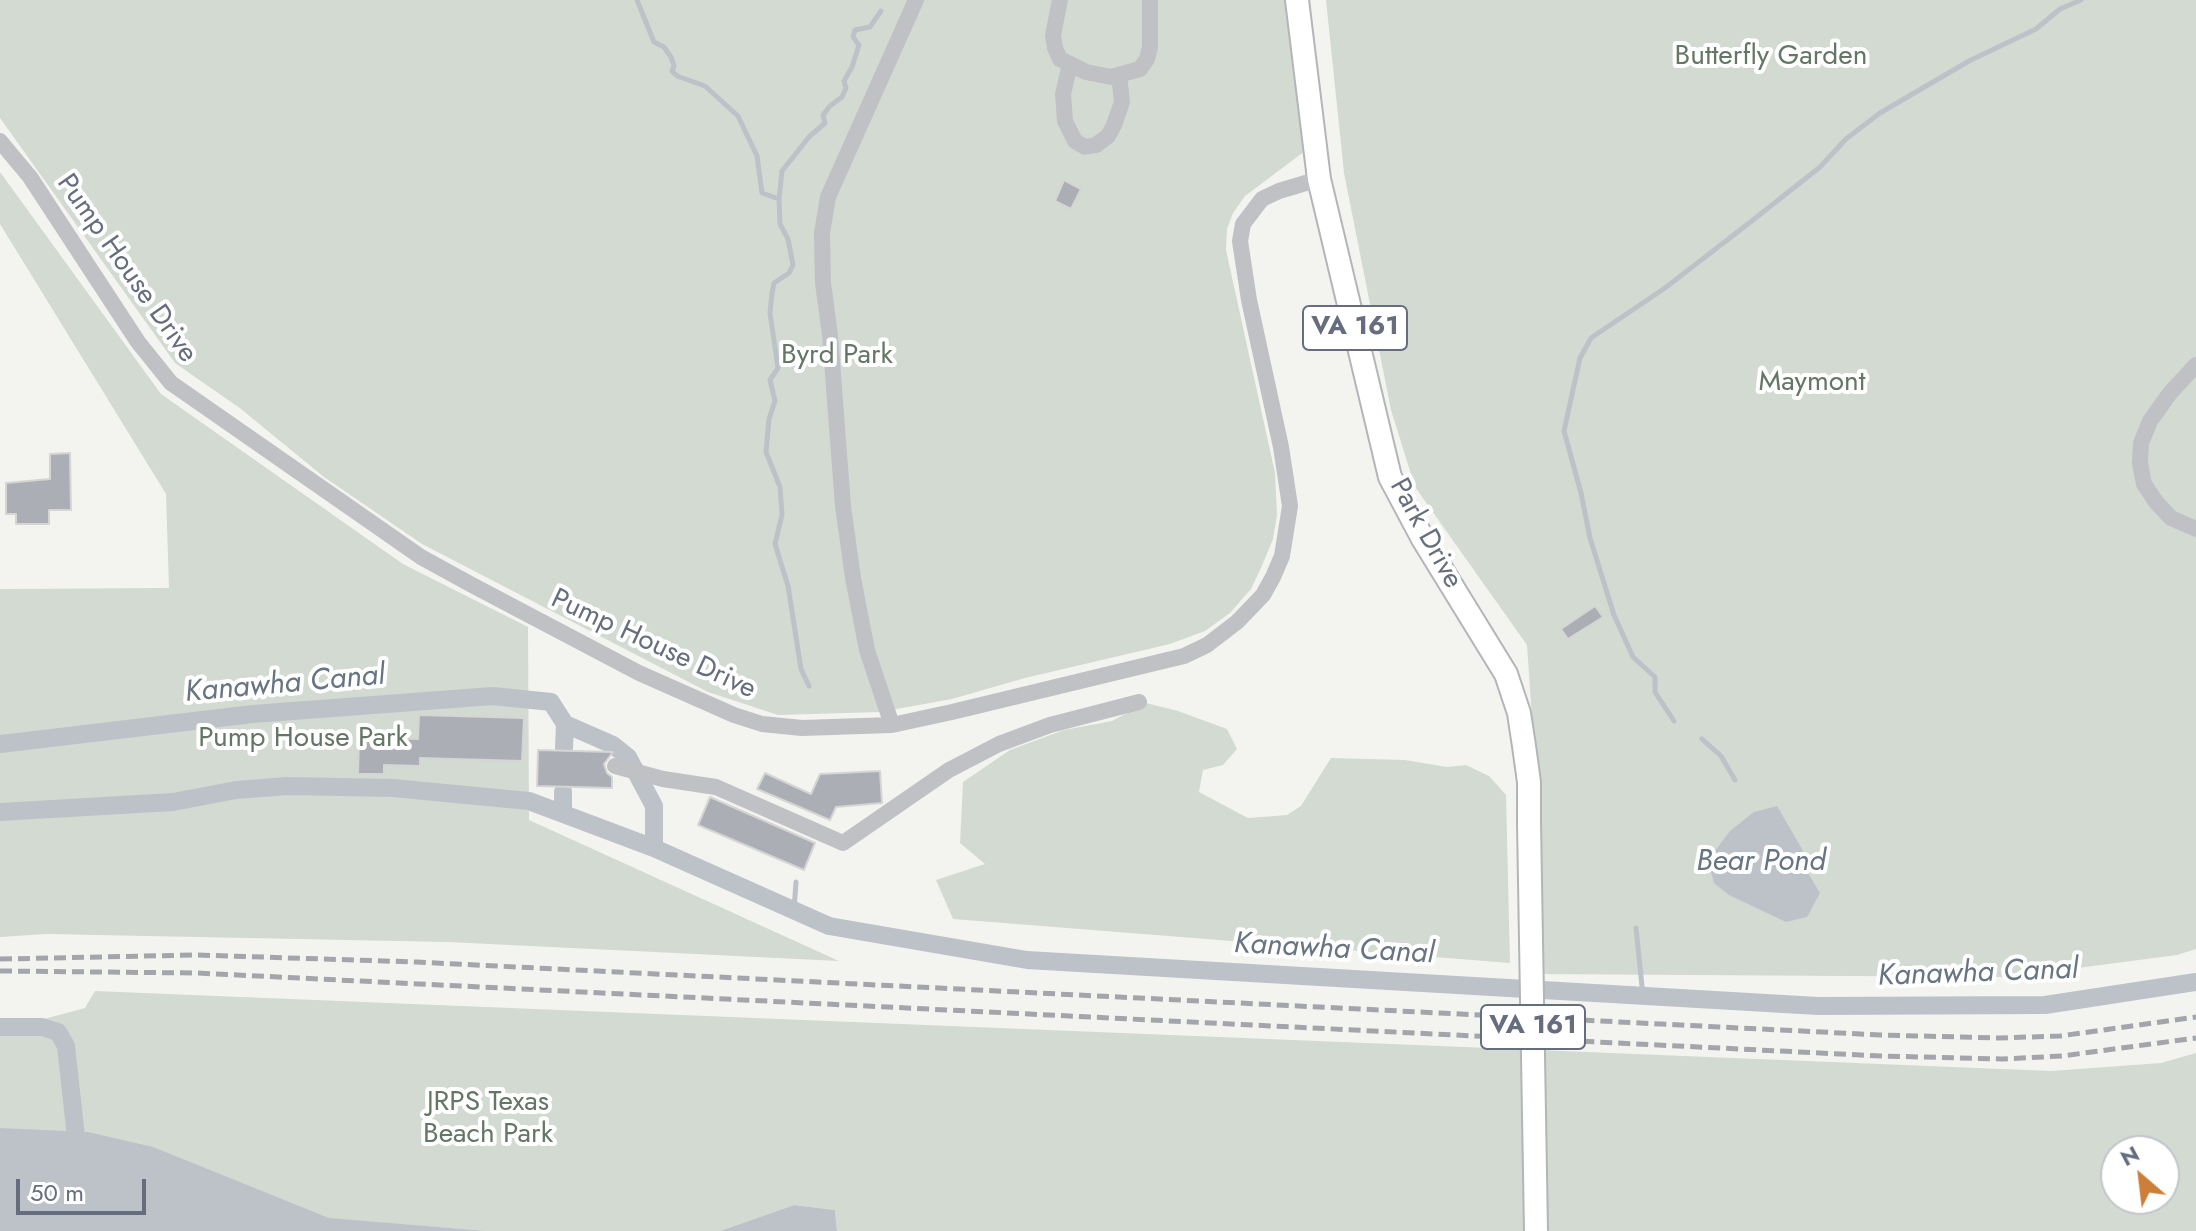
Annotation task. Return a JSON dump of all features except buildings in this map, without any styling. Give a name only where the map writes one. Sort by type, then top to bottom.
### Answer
[{"type":"main road","name":"Park Drive","points":[[1297,0],[1319,179],[1390,477],[1423,539],[1495,653],[1506,674],[1519,713],[1529,782],[1536,1231]]},
{"type":"street","points":[[892,725],[867,650],[853,578],[843,506],[823,283],[822,233],[828,197],[916,0]]},
{"type":"street","points":[[1060,0],[1053,35],[1060,59],[1086,72],[1111,77],[1140,69],[1147,59],[1150,0]]},
{"type":"street","points":[[1070,64],[1063,94],[1065,121],[1075,141],[1085,147],[1096,145],[1108,136],[1120,114],[1122,88],[1119,75]]},
{"type":"street","name":"Pump House Drive","points":[[0,141],[30,177],[138,342],[171,383],[421,557],[639,673],[734,715],[762,724],[802,728],[892,725],[1184,656],[1224,634],[1263,595],[1282,556],[1290,506],[1240,241],[1243,224],[1262,199],[1319,179]]},
{"type":"street","points":[[2196,365],[2150,421],[2141,443],[2140,463],[2144,484],[2156,502],[2171,518],[2196,529]]},
{"type":"street","points":[[615,766],[663,779],[716,787],[843,843],[949,770],[999,744],[1050,725],[1139,702]]},
{"type":"green space","name":"Byrd Park","points":[[0,0],[1286,0],[1305,151],[1245,196],[1227,229],[1226,250],[1275,473],[1277,515],[1273,539],[1261,568],[1251,589],[1230,613],[1205,631],[1170,644],[1025,678],[952,699],[880,712],[778,715],[708,692],[422,544],[324,477],[241,409],[175,363],[0,118]]},
{"type":"green space","name":"Maymont","points":[[1326,0],[2196,0],[2196,949],[2177,955],[2009,977],[1532,974],[1537,791],[1527,645],[1415,487],[1391,410],[1344,173]]},
{"type":"green space","name":"Pump House Park","points":[[0,172],[161,394],[403,564],[528,627],[529,820],[839,961],[448,942],[47,934],[0,937],[0,589],[169,588],[166,494],[0,224]]},
{"type":"green space","points":[[1146,703],[1227,729],[1237,749],[1223,765],[1203,770],[1199,792],[1248,818],[1287,815],[1301,806],[1331,758],[1405,760],[1447,767],[1466,765],[1489,776],[1506,795],[1510,963],[953,919],[936,880],[985,864],[960,843],[963,782],[1010,750],[1064,730],[1112,721]]},
{"type":"green space","name":"JRPS Texas Beach Park","points":[[95,991],[2051,1071],[2161,1063],[2196,1053],[2196,1231],[837,1231],[835,1210],[794,1205],[720,1231],[487,1231],[320,1218],[0,1136],[0,1026],[18,1026],[85,1008]]},
{"type":"water","name":"Bear Pond","points":[[1777,806],[1802,849],[1808,873],[1820,893],[1807,917],[1786,922],[1729,895],[1714,883],[1708,860],[1730,831],[1754,812]]},
{"type":"water","points":[[0,1128],[88,1132],[153,1147],[329,1218],[487,1231],[0,1231]]},
{"type":"water","points":[[794,1205],[835,1210],[837,1231],[720,1231]]},
{"type":"waterway","points":[[637,0],[654,42],[664,47],[671,57],[672,71],[677,76],[705,86],[738,116],[757,156],[762,193],[779,199],[780,224],[788,239],[793,265],[789,273],[774,283],[772,293],[770,313],[778,368],[770,380],[775,401],[769,419],[766,452],[780,487],[782,515],[775,544],[788,586],[801,669],[809,686]]},
{"type":"waterway","points":[[1674,721],[1655,692],[1655,677],[1633,657],[1614,615],[1590,538],[1564,431],[1580,358],[1591,338],[1665,288],[1753,220],[1820,167],[1846,139],[1880,113],[1969,61],[2036,29],[2060,9],[2081,0]]},
{"type":"waterway","points":[[779,199],[782,171],[809,137],[825,123],[823,115],[830,106],[842,97],[846,88],[844,81],[859,45],[853,37],[855,30],[870,27],[881,11]]},
{"type":"waterway","name":"Kanawha Canal","points":[[0,744],[253,714],[493,696],[551,702],[565,724],[613,745],[628,757],[654,806],[654,848],[829,926],[1027,960],[1818,1006],[2045,1005],[2196,982]]},
{"type":"waterway","name":"Kanawha Canal","points":[[564,748],[565,724]]},
{"type":"waterway","points":[[1702,739],[1721,756],[1735,780]]},
{"type":"waterway","points":[[0,812],[173,802],[236,790],[287,786],[393,788],[529,801],[654,848]]},
{"type":"waterway","name":"Kanawha Canal","points":[[563,792],[563,814]]},
{"type":"waterway","points":[[794,910],[796,882]]},
{"type":"waterway","points":[[1636,928],[1643,996]]},
{"type":"waterway","points":[[0,1027],[42,1027],[58,1032],[66,1046],[78,1155]]},
{"type":"railway","points":[[0,959],[198,955],[416,962],[1881,1035],[2060,1036],[2196,1017]]},
{"type":"railway","points":[[0,971],[197,973],[1881,1056],[2002,1059],[2062,1056],[2196,1038]]},
{"type":"park label","name":"Butterfly Garden","points":[[1771,57]]}]
